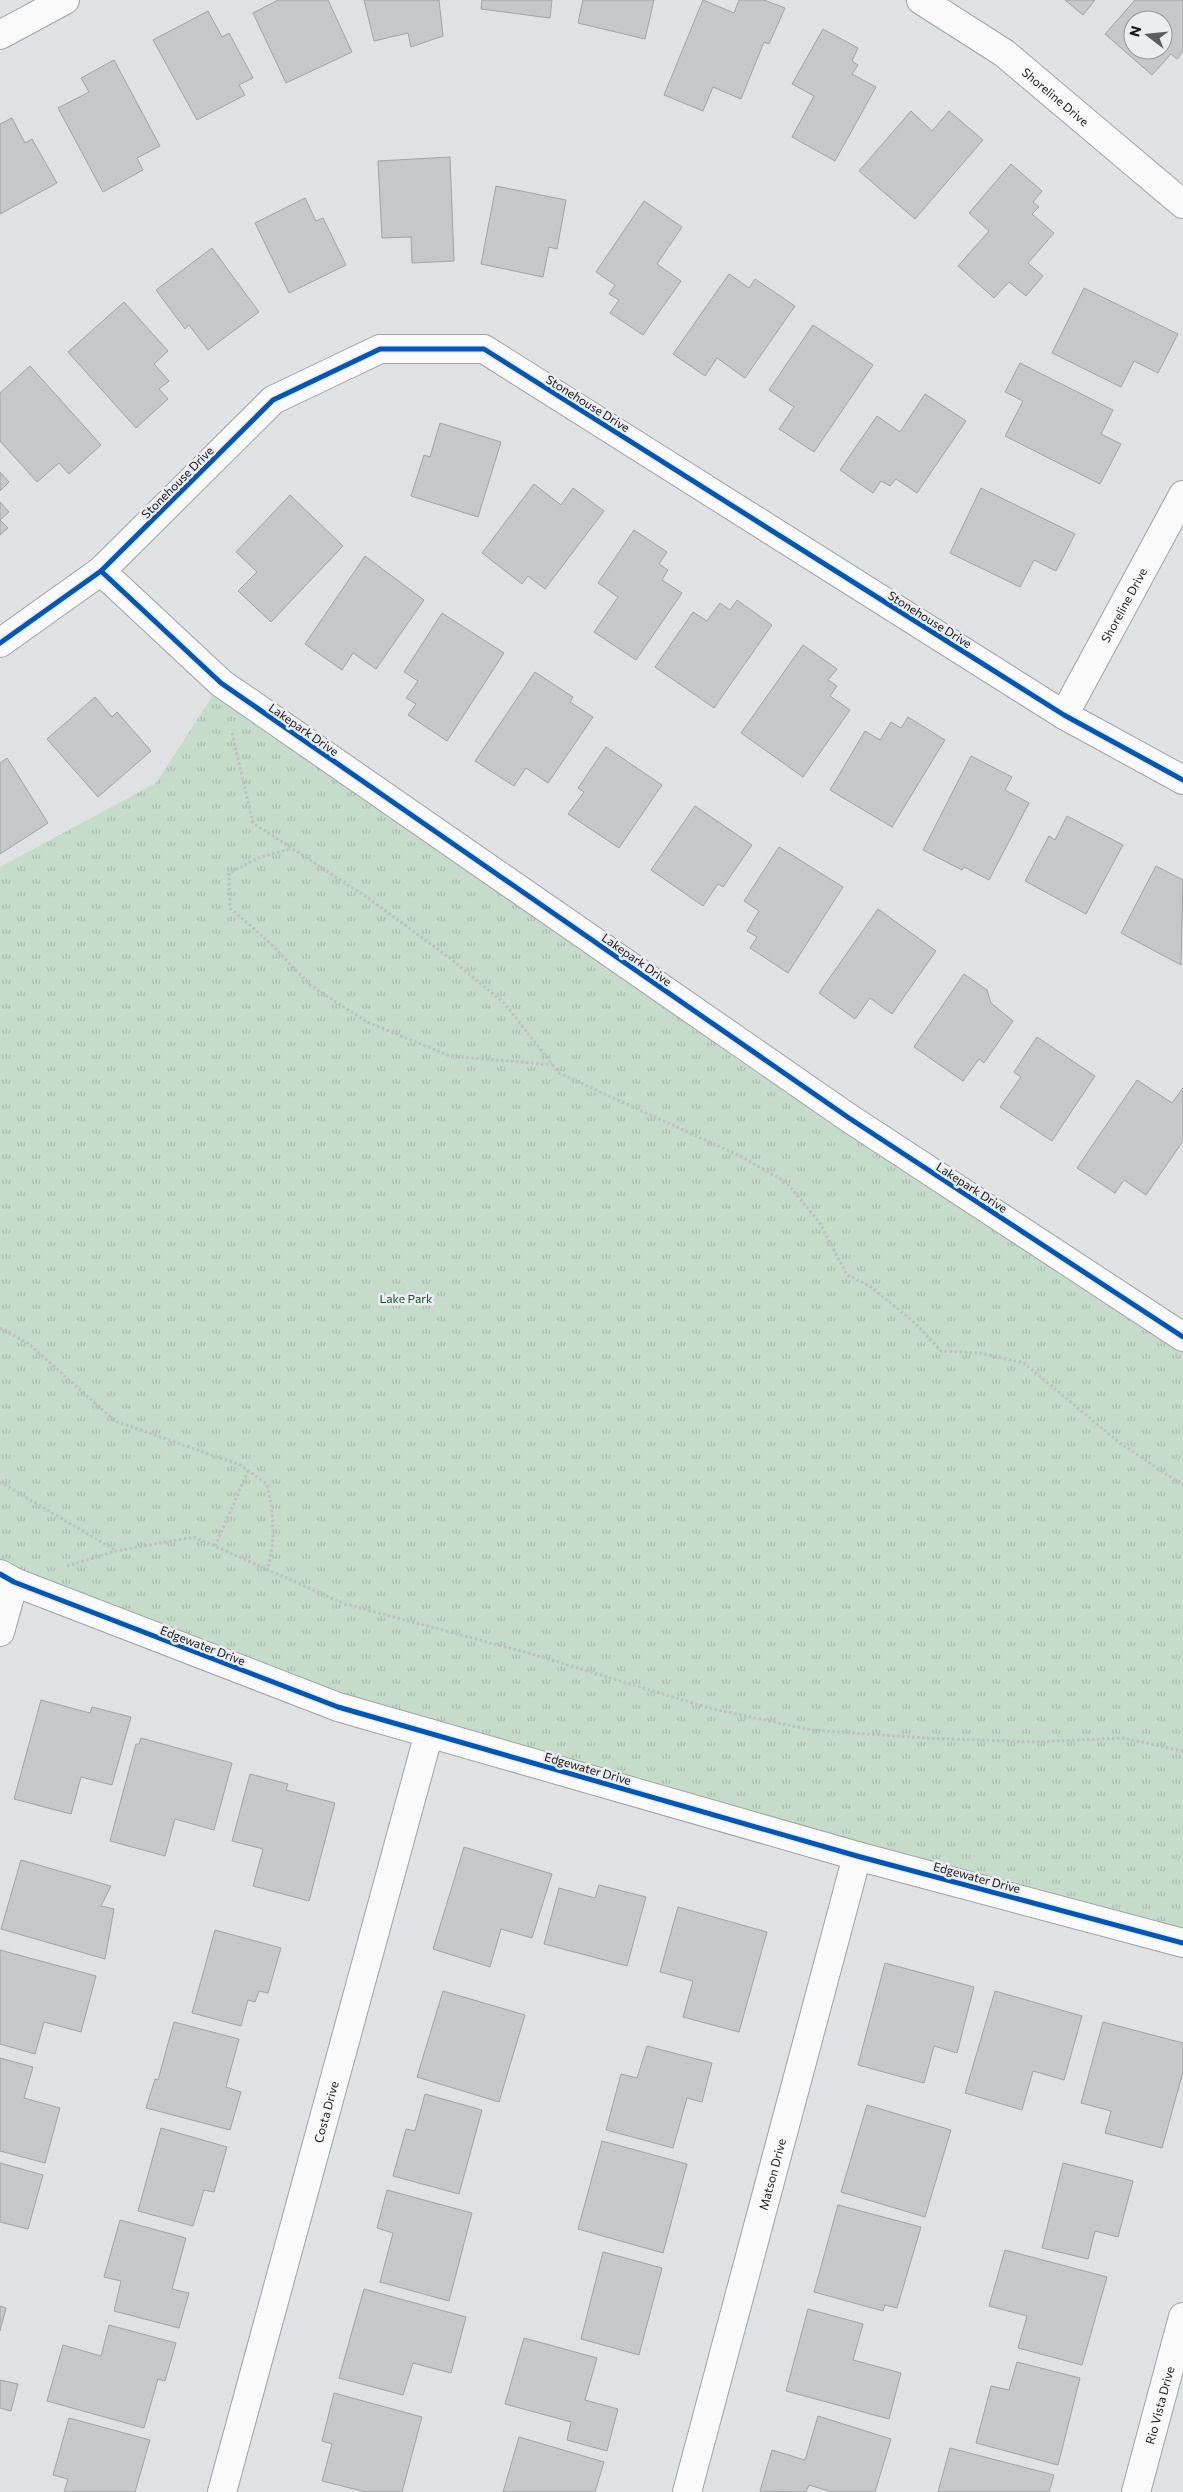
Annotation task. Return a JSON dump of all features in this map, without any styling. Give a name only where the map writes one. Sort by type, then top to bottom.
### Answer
[{"type":"street","points":[[0,36],[65,0]]},
{"type":"street","name":"Shoreline Drive","points":[[921,0],[1004,53],[1183,204]]},
{"type":"street","name":"Stonehouse Drive","points":[[0,642],[101,571],[273,400],[380,349],[484,349],[1064,715],[1183,780]]},
{"type":"street","name":"Shoreline Drive","points":[[1064,715],[1183,495]]},
{"type":"street","name":"Lakepark Drive","points":[[101,571],[221,684],[849,1118],[1183,1337]]},
{"type":"street","points":[[0,1632],[7,1578]]},
{"type":"street","name":"Edgewater Drive","points":[[7,1578],[338,1707],[857,1856],[1183,1943]]},
{"type":"street","name":"Costa Drive","points":[[222,2492],[429,1733]]},
{"type":"street","name":"Matson Drive","points":[[687,2492],[857,1856]]},
{"type":"street","name":"Rio Vista Drive","points":[[1136,2492],[1183,2317]]},
{"type":"path","points":[[221,684],[253,823],[364,896],[457,964],[505,1004],[559,1073],[740,1156],[786,1182],[820,1223],[847,1275],[870,1286],[916,1324],[941,1351],[980,1353],[1024,1363],[1121,1444],[1183,1485]]},
{"type":"path","points":[[290,849],[258,858],[229,873],[230,908],[269,942],[310,985],[367,1022],[450,1056],[552,1066]]},
{"type":"path","points":[[0,1328],[29,1344],[115,1422],[240,1465],[267,1484],[274,1518],[272,1553],[267,1571]]},
{"type":"path","points":[[215,1546],[248,1471]]},
{"type":"path","points":[[0,1482],[116,1551]]},
{"type":"path","points":[[7,1578],[116,1551],[194,1537],[267,1571],[346,1604],[528,1653],[709,1708],[811,1730],[926,1738],[1032,1742],[1123,1738],[1183,1751]]},
{"type":"green space","name":"Lake Park","points":[[221,683],[1183,1330],[1183,1943],[429,1733],[0,1574],[0,867],[156,783]]},
{"type":"building","points":[[278,0],[328,0],[352,52],[286,83],[253,13]]},
{"type":"building","points":[[364,0],[439,0],[443,36],[411,47],[408,33],[374,41]]},
{"type":"building","points":[[482,0],[552,0],[550,18],[481,9]]},
{"type":"building","points":[[583,0],[654,0],[645,39],[578,23]]},
{"type":"building","points":[[703,0],[734,13],[739,0],[764,0],[785,8],[769,44],[764,42],[741,99],[713,87],[703,111],[664,95]]},
{"type":"building","points":[[1065,0],[1095,0],[1083,15]]},
{"type":"building","points":[[1135,0],[1183,0],[1183,51],[1177,59],[1173,56],[1173,10],[1126,10]]},
{"type":"building","points":[[208,11],[222,37],[229,33],[253,78],[239,85],[245,95],[197,120],[153,40]]},
{"type":"building","points":[[1123,14],[1123,50],[1105,34]]},
{"type":"building","points":[[823,29],[858,48],[852,61],[858,65],[852,74],[876,87],[835,161],[792,137],[814,96],[792,84]]},
{"type":"building","points":[[114,60],[160,146],[137,158],[143,170],[103,192],[58,108],[89,92],[81,78]]},
{"type":"building","points":[[1135,60],[1166,60],[1152,75]]},
{"type":"building","points":[[911,111],[932,131],[949,111],[983,140],[915,219],[859,171]]},
{"type":"building","points":[[12,118],[25,143],[32,139],[57,183],[0,214],[0,124]]},
{"type":"building","points":[[450,157],[454,261],[412,263],[411,237],[382,238],[378,161]]},
{"type":"building","points":[[1011,164],[1042,191],[1033,202],[1039,207],[1032,214],[1054,233],[1028,263],[1043,276],[1026,296],[1009,282],[994,298],[958,266],[989,231],[969,213]]},
{"type":"building","points":[[496,186],[566,200],[557,249],[549,247],[543,277],[481,264]]},
{"type":"building","points":[[305,198],[316,221],[323,218],[346,265],[289,293],[255,223]]},
{"type":"building","points":[[644,201],[682,227],[657,264],[681,281],[643,335],[610,313],[619,300],[609,294],[615,285],[596,272]]},
{"type":"building","points":[[212,248],[259,312],[208,350],[189,325],[185,329],[156,290]]},
{"type":"building","points":[[729,274],[749,288],[755,279],[795,306],[745,378],[717,358],[705,376],[673,354]]},
{"type":"building","points":[[1084,288],[1178,334],[1158,373],[1134,361],[1121,387],[1052,353]]},
{"type":"building","points":[[124,302],[168,351],[154,364],[169,381],[159,389],[168,399],[136,428],[68,352]]},
{"type":"building","points":[[813,325],[873,365],[814,452],[779,429],[794,407],[769,390]]},
{"type":"building","points":[[1020,363],[1113,410],[1101,434],[1121,444],[1100,484],[1005,436],[1023,401],[1005,392]]},
{"type":"building","points":[[30,366],[101,445],[69,474],[59,463],[37,482],[0,441],[0,393]]},
{"type":"building","points":[[925,394],[966,421],[917,493],[896,479],[890,486],[881,481],[873,493],[840,470],[877,416],[900,432]]},
{"type":"building","points":[[440,423],[501,442],[478,517],[411,496],[424,455],[430,457]]},
{"type":"building","points":[[0,472],[9,482],[0,491]]},
{"type":"building","points":[[534,484],[561,505],[573,488],[604,511],[545,589],[528,576],[522,584],[482,553]]},
{"type":"building","points":[[981,488],[1075,534],[1056,571],[1034,560],[1020,587],[950,553]]},
{"type":"building","points":[[290,495],[343,546],[271,622],[238,591],[257,572],[236,552]]},
{"type":"building","points":[[0,502],[9,512],[0,520]]},
{"type":"building","points":[[0,520],[8,528],[0,535]]},
{"type":"building","points":[[634,530],[667,552],[659,564],[668,570],[662,580],[682,593],[636,660],[594,632],[618,597],[598,583]]},
{"type":"building","points":[[365,556],[424,600],[376,669],[353,653],[342,670],[305,644]]},
{"type":"building","points":[[737,600],[772,625],[714,708],[655,667],[693,612],[707,621],[720,603],[730,610]]},
{"type":"building","points":[[442,613],[504,653],[447,741],[408,715],[416,704],[406,698],[418,681],[404,672]]},
{"type":"building","points":[[803,645],[837,669],[828,680],[837,686],[830,696],[850,710],[803,777],[741,733]]},
{"type":"building","points":[[535,672],[573,697],[570,702],[593,717],[548,783],[526,768],[514,786],[475,761]]},
{"type":"building","points":[[95,697],[112,717],[117,712],[151,751],[98,797],[47,739]]},
{"type":"building","points":[[908,717],[945,740],[892,827],[830,790],[865,731],[880,740],[891,722],[901,728]]},
{"type":"building","points":[[606,747],[662,785],[619,848],[568,814],[584,792],[578,788]]},
{"type":"building","points":[[971,756],[1012,777],[1005,790],[1029,803],[989,880],[964,867],[962,870],[923,850]]},
{"type":"building","points":[[7,758],[48,823],[0,854],[0,763]]},
{"type":"building","points":[[695,806],[752,845],[723,887],[718,884],[703,906],[651,870]]},
{"type":"building","points":[[1067,816],[1123,845],[1086,914],[1025,881],[1049,836],[1055,840]]},
{"type":"building","points":[[779,847],[843,887],[788,973],[750,948],[757,937],[747,931],[759,911],[744,901]]},
{"type":"building","points":[[1156,866],[1183,880],[1181,965],[1121,933]]},
{"type":"building","points":[[878,909],[936,951],[892,1014],[870,998],[855,1019],[819,993]]},
{"type":"building","points":[[964,974],[987,990],[991,1003],[1013,1021],[984,1063],[979,1059],[963,1081],[914,1047]]},
{"type":"building","points":[[1037,1037],[1095,1076],[1052,1141],[1000,1107],[1021,1077],[1014,1072]]},
{"type":"building","points":[[1137,1080],[1172,1103],[1183,1088],[1183,1141],[1146,1195],[1124,1180],[1115,1193],[1077,1168]]},
{"type":"building","points":[[41,1700],[90,1713],[92,1707],[131,1717],[112,1785],[81,1777],[71,1814],[14,1799]]},
{"type":"building","points":[[141,1738],[232,1763],[214,1830],[175,1819],[165,1856],[110,1841],[136,1744],[139,1744]]},
{"type":"building","points":[[250,1774],[288,1784],[286,1790],[335,1803],[309,1901],[253,1886],[263,1849],[232,1841]]},
{"type":"building","points":[[464,1847],[552,1874],[532,1938],[501,1929],[490,1967],[433,1949]]},
{"type":"building","points":[[21,1860],[111,1886],[101,1906],[114,1909],[105,1959],[1,1929]]},
{"type":"building","points":[[599,1885],[646,1897],[627,1966],[544,1944],[559,1888],[595,1898]]},
{"type":"building","points":[[678,1907],[767,1932],[739,2032],[683,2017],[693,1981],[660,1972]]},
{"type":"building","points":[[215,1930],[281,1948],[268,1993],[259,1991],[255,2002],[248,2000],[241,2026],[192,2013]]},
{"type":"building","points":[[0,1950],[96,1976],[81,2032],[44,2022],[35,2054],[0,2044]]},
{"type":"building","points":[[885,1963],[974,1987],[957,2053],[934,2046],[924,2083],[858,2065]]},
{"type":"building","points":[[443,1991],[525,2015],[499,2102],[417,2077]]},
{"type":"building","points":[[995,1991],[1082,2016],[1064,2080],[1033,2071],[1022,2110],[965,2093]]},
{"type":"building","points":[[174,2022],[239,2039],[226,2087],[241,2092],[230,2130],[146,2108],[155,2079],[158,2080]]},
{"type":"building","points":[[1103,2022],[1183,2043],[1183,2072],[1162,2148],[1105,2133],[1111,2111],[1081,2103]]},
{"type":"building","points":[[647,2046],[712,2063],[702,2102],[687,2098],[673,2148],[606,2130],[621,2074],[637,2078]]},
{"type":"building","points":[[0,2058],[33,2067],[24,2098],[60,2108],[45,2163],[0,2151]]},
{"type":"building","points":[[425,2094],[482,2110],[459,2194],[393,2176],[406,2129],[415,2131]]},
{"type":"building","points":[[867,2105],[951,2130],[925,2217],[841,2192]]},
{"type":"building","points":[[161,2128],[227,2147],[214,2192],[204,2190],[193,2226],[138,2211]]},
{"type":"building","points":[[602,2141],[687,2164],[663,2253],[578,2229]]},
{"type":"building","points":[[0,2163],[43,2175],[28,2229],[0,2222]]},
{"type":"building","points":[[1063,2163],[1133,2181],[1118,2237],[1095,2231],[1088,2259],[1042,2248]]},
{"type":"building","points":[[387,2190],[472,2213],[449,2301],[380,2282],[393,2233],[377,2228]]},
{"type":"building","points":[[838,2205],[921,2227],[897,2308],[885,2305],[883,2311],[814,2292]]},
{"type":"building","points":[[120,2220],[186,2238],[172,2289],[189,2293],[179,2328],[114,2311],[121,2281],[104,2277]]},
{"type":"building","points":[[1005,2250],[1107,2277],[1082,2365],[1018,2348],[1027,2316],[989,2306]]},
{"type":"building","points":[[603,2252],[662,2268],[639,2355],[581,2339]]},
{"type":"building","points":[[364,2289],[466,2317],[451,2373],[413,2363],[403,2395],[339,2378]]},
{"type":"building","points":[[0,2306],[6,2308],[0,2331]]},
{"type":"building","points":[[808,2309],[863,2324],[853,2360],[901,2373],[889,2419],[786,2391]]},
{"type":"building","points":[[109,2325],[176,2343],[165,2381],[158,2379],[144,2428],[47,2401],[63,2345],[101,2356]]},
{"type":"building","points":[[524,2338],[597,2358],[585,2400],[618,2409],[607,2451],[567,2440],[571,2422],[505,2404]]},
{"type":"building","points":[[1017,2362],[1080,2378],[1058,2465],[976,2443],[991,2386],[1009,2390]]},
{"type":"building","points":[[0,2380],[18,2384],[11,2411],[0,2408]]},
{"type":"building","points":[[334,2393],[422,2417],[402,2492],[366,2492],[322,2481],[332,2444],[322,2441]]},
{"type":"building","points":[[818,2416],[891,2439],[875,2492],[832,2492],[809,2485],[806,2492],[760,2491],[772,2450],[805,2460]]},
{"type":"building","points":[[69,2418],[150,2440],[135,2492],[64,2492],[68,2479],[53,2475]]},
{"type":"building","points":[[519,2437],[604,2462],[595,2492],[503,2492]]},
{"type":"building","points":[[950,2448],[1054,2475],[1049,2492],[938,2492]]},
{"type":"cycle path","points":[[0,643],[101,571],[273,400],[380,349],[484,349],[1064,715],[1183,780]]},
{"type":"cycle path","points":[[101,571],[221,683],[849,1118],[1183,1337]]},
{"type":"cycle path","points":[[0,1574],[14,1582],[338,1707],[857,1856],[1183,1943]]}]
